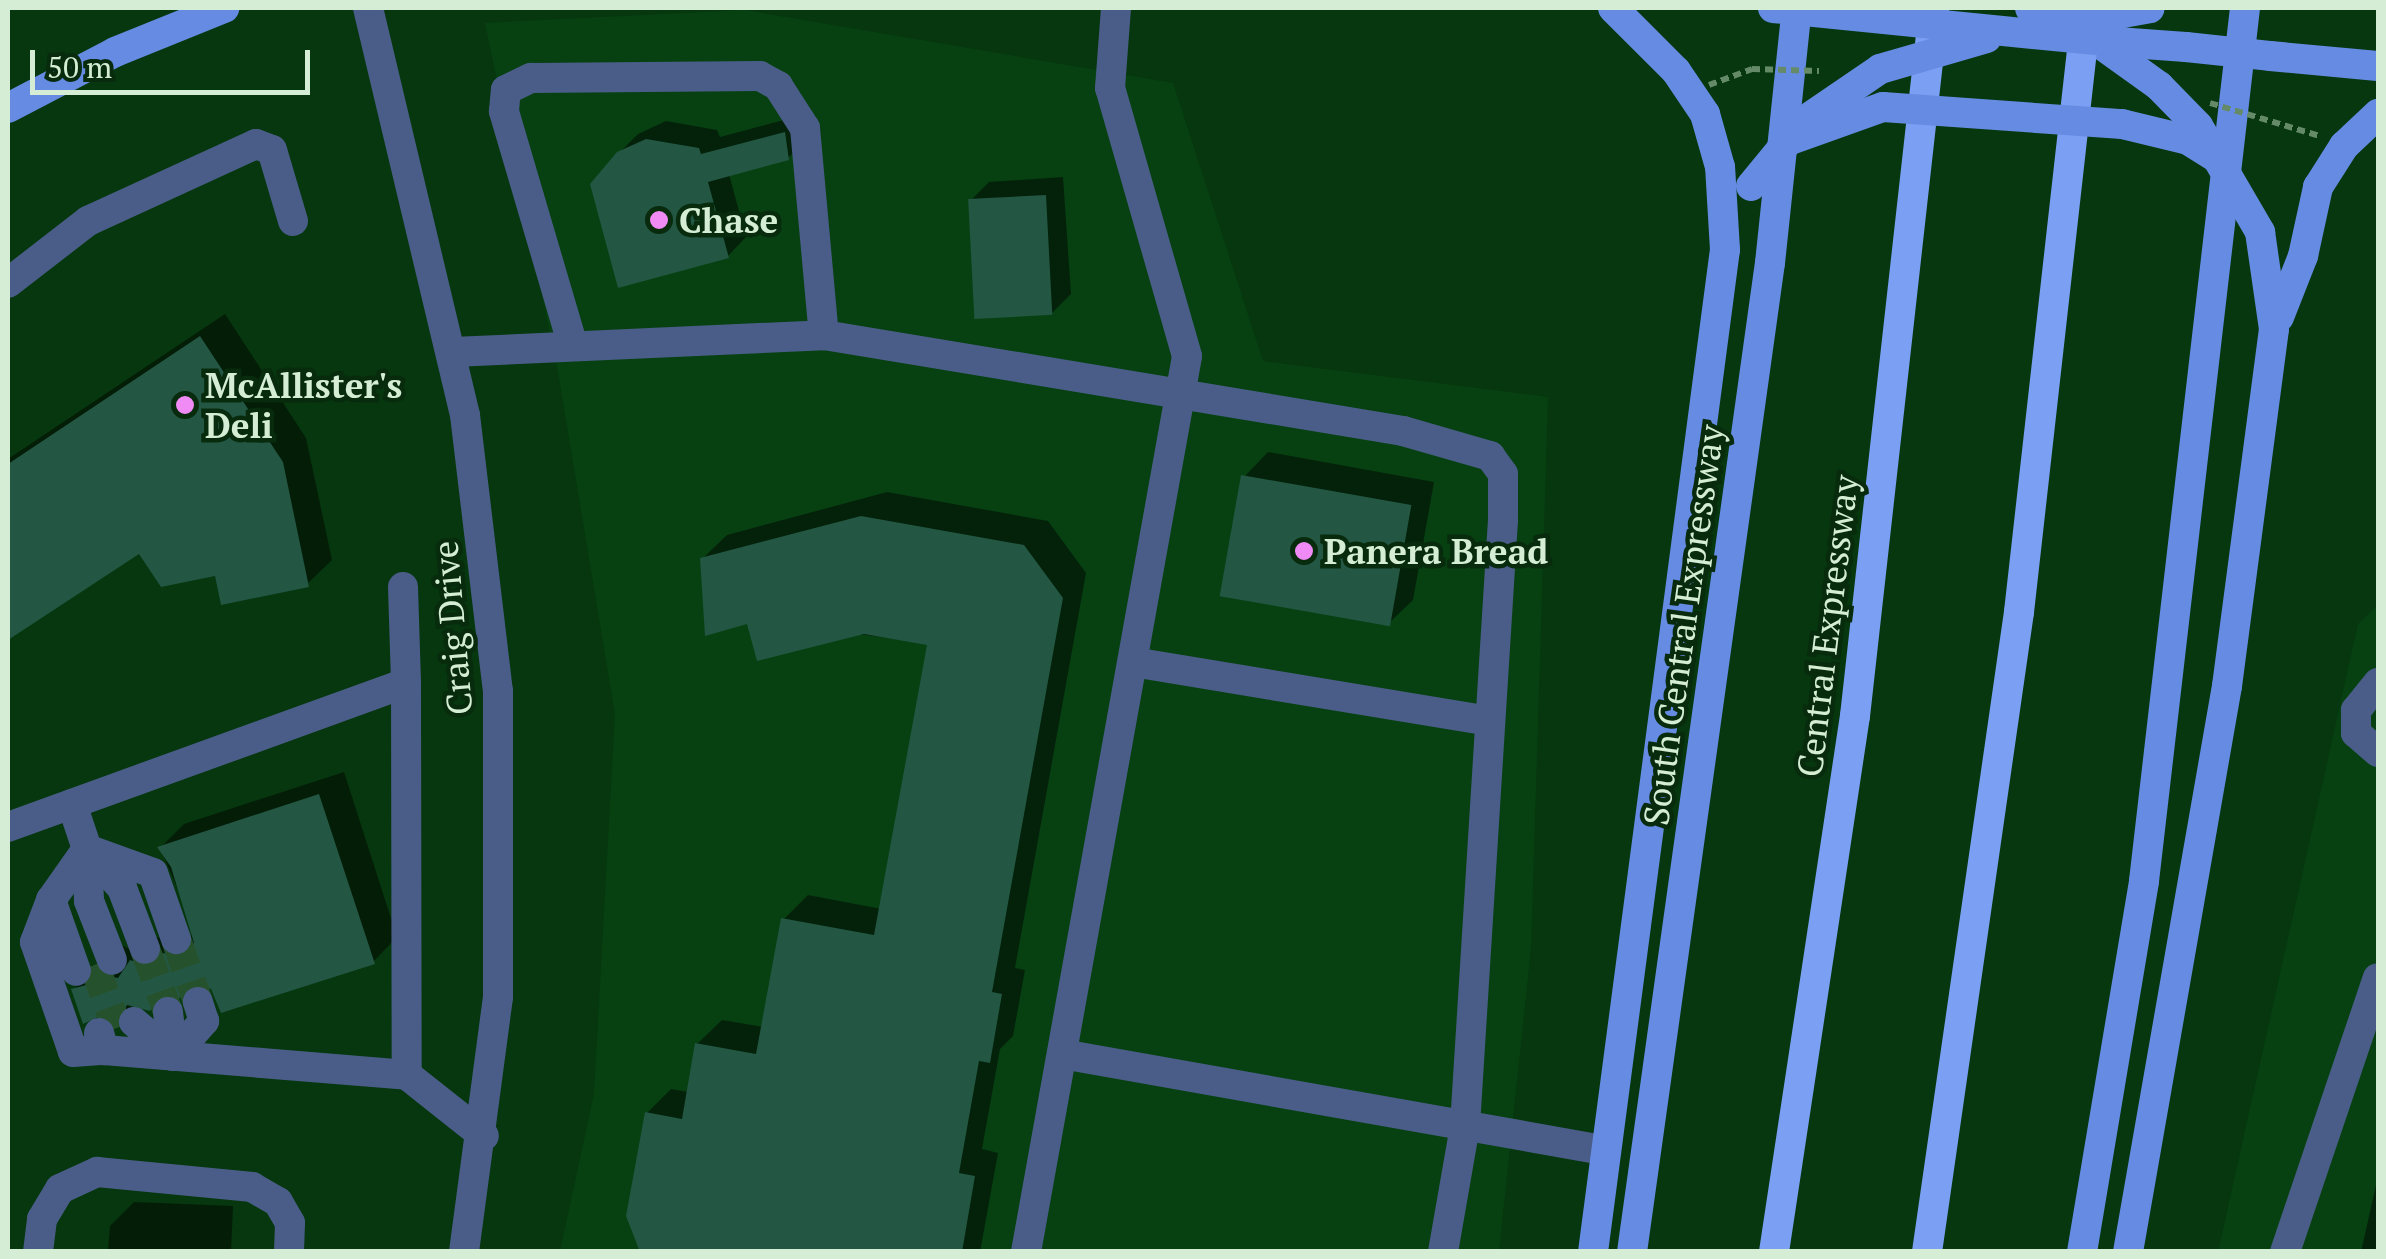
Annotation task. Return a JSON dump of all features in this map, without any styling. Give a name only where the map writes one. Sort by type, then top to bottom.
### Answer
[{"type":"highway","name":"Central Expressway","points":[[1774,1252],[1855,716],[1934,8]]},
{"type":"highway","points":[[1927,1252],[2017,631],[2074,16]]},
{"type":"main road","points":[[8,108],[115,52],[224,8]]},
{"type":"main road","points":[[1613,8],[1676,70],[1705,114],[1720,167],[1725,250]]},
{"type":"main road","points":[[1774,8],[2025,20],[2128,9],[2186,47]]},
{"type":"main road","name":"South Central Expressway","points":[[1632,1252],[1768,283],[1798,8]]},
{"type":"main road","points":[[2082,1252],[2144,881],[2245,8]]},
{"type":"main road","points":[[2074,16],[2096,40],[2159,86],[2198,126],[2260,232],[2274,329]]},
{"type":"main road","points":[[1725,250],[1751,186],[1814,113],[1880,69],[2025,20],[2096,40],[2378,66]]},
{"type":"main road","points":[[1788,141],[1852,114],[1911,105],[2122,124],[2188,140],[2216,158]]},
{"type":"main road","points":[[2128,1252],[2227,686],[2274,329],[2303,256],[2318,186],[2344,146],[2378,114]]},
{"type":"main road","name":"South Central Expressway","points":[[1593,1252],[1603,1150],[1725,250]]},
{"type":"street","name":"Craig Drive","points":[[368,8],[452,352],[486,557],[499,709],[499,978],[484,1136],[464,1252]]},
{"type":"street","points":[[1026,1252],[1187,356],[1110,88],[1116,8]]},
{"type":"street","points":[[573,346],[504,111],[506,90],[531,78],[760,76],[778,86],[805,128],[824,335]]},
{"type":"street","points":[[8,282],[88,221],[256,144],[272,150],[294,221]]},
{"type":"street","points":[[452,352],[824,335],[1403,430],[1490,456],[1503,474],[1504,520],[1488,721],[1465,1126],[1443,1252]]},
{"type":"street","points":[[403,588],[408,1075]]},
{"type":"street","points":[[1133,662],[1488,721]]},
{"type":"street","points":[[2378,683],[2356,710],[2356,733],[2378,752]]},
{"type":"street","points":[[8,827],[406,684]]},
{"type":"street","points":[[72,804],[87,848],[70,905],[128,954]]},
{"type":"street","points":[[87,848],[50,900],[35,942],[73,1052],[145,1021]]},
{"type":"street","points":[[87,848],[153,872],[128,954]]},
{"type":"street","points":[[50,900],[128,954]]},
{"type":"street","points":[[2284,1252],[2378,978]]},
{"type":"street","points":[[145,1021],[173,1056],[408,1075],[484,1136]]},
{"type":"street","points":[[145,1021],[173,1056]]},
{"type":"street","points":[[1062,1054],[1603,1150]]},
{"type":"street","points":[[38,1252],[42,1219],[60,1190],[97,1172],[252,1186],[278,1202],[290,1223],[289,1252]]},
{"type":"path","points":[[1708,85],[1752,69],[1824,72]]},
{"type":"path","points":[[2210,104],[2320,136]]},
{"type":"shaded area","points":[[745,10],[1173,83],[1263,361],[1548,397],[1531,948],[1499,1251],[560,1251],[594,1094],[615,714],[557,366],[485,23]]},
{"type":"shaded area","points":[[2378,605],[2378,1251],[2218,1252],[2358,624]]},
{"type":"building","name":"Chase","points":[[785,132],[789,160],[708,182],[729,258],[618,288],[590,184],[617,152],[646,139],[699,148],[701,154]]},
{"type":"building","points":[[1046,195],[1052,315],[974,319],[968,199]]},
{"type":"building","points":[[200,336],[283,462],[309,587],[221,605],[215,576],[161,587],[139,554],[8,640],[8,464]]},
{"type":"building","points":[[1241,475],[1411,505],[1390,626],[1220,596]]},
{"type":"building","points":[[861,516],[1024,545],[1063,598],[992,992],[1002,994],[990,1063],[979,1061],[959,1173],[975,1176],[962,1252],[640,1252],[626,1216],[645,1112],[682,1119],[695,1043],[756,1054],[781,918],[874,935],[927,645],[864,634],[757,661],[747,624],[705,636],[700,558]]},
{"type":"building","points":[[319,794],[375,964],[221,1013],[211,989],[193,984],[180,998],[158,996],[150,1011],[127,1005],[116,1026],[102,1015],[83,1024],[71,989],[90,984],[94,965],[101,975],[118,978],[130,960],[151,967],[163,953],[181,957],[194,943],[171,867],[157,847]]},
{"type":"tunnel","points":[[176,939],[198,1002]]},
{"type":"tunnel","points":[[145,949],[168,1012]]},
{"type":"tunnel","points":[[94,965],[117,1028]]},
{"type":"place","name":"Chase","points":[[659,220]]},
{"type":"place","name":"McAllister's Deli","points":[[185,405]]},
{"type":"place","name":"Panera Bread","points":[[1304,551]]}]
